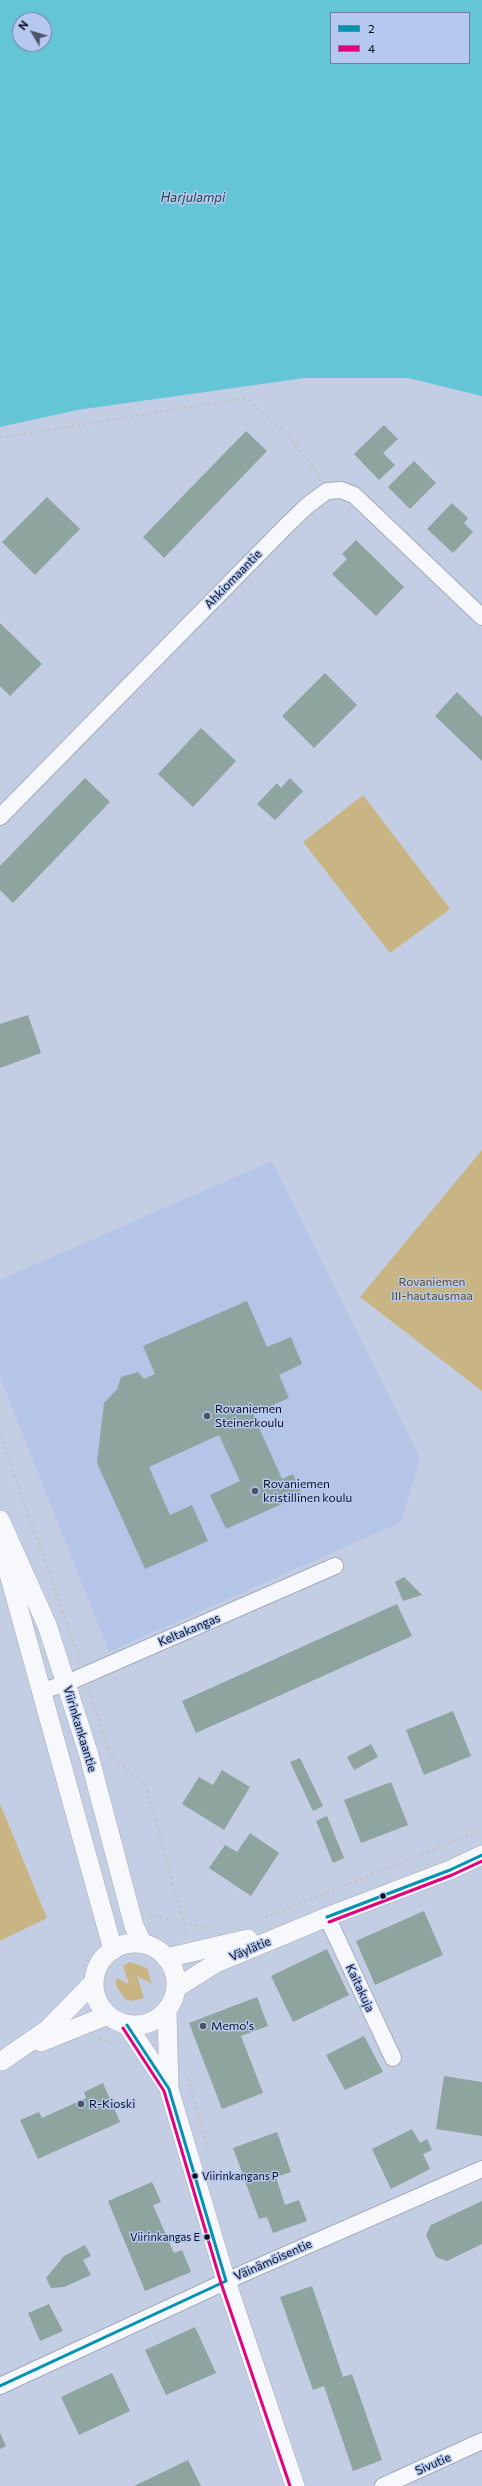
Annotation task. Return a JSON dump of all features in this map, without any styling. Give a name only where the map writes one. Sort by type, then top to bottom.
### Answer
[{"type":"street","points":[[328,491],[341,490],[354,495],[482,617]]},
{"type":"street","name":"Ahkiomaantie","points":[[0,818],[287,525],[308,505],[328,491]]},
{"type":"street","name":"Viirinkankaantie","points":[[0,1520],[47,1625],[67,1683],[88,1752],[134,1926],[143,1944]]},
{"type":"street","points":[[0,1541],[113,1950]]},
{"type":"street","name":"Keltakangas","points":[[42,1691],[67,1683],[335,1566]]},
{"type":"street","name":"Väylätie","points":[[176,1988],[216,1963],[327,1917],[450,1870],[482,1856]]},
{"type":"street","name":"Väylätie","points":[[166,1958],[211,1949],[327,1917]]},
{"type":"street","name":"Kaitakuja","points":[[327,1917],[393,2058]]},
{"type":"street","points":[[1,2061],[48,2029],[88,1976],[113,1950],[122,1945],[143,1944],[156,1949],[166,1958],[174,1972],[176,1988],[167,2010],[161,2016],[145,2024],[127,2024],[108,2015],[100,2006],[88,1976]]},
{"type":"street","points":[[167,2010],[169,2089],[226,2281],[294,2486]]},
{"type":"street","points":[[1,2061],[56,2035],[108,2015]]},
{"type":"street","points":[[127,2024],[169,2089]]},
{"type":"street","name":"Väinämöisentie","points":[[0,2386],[226,2281],[482,2169]]},
{"type":"street","name":"Sivutie","points":[[383,2486],[482,2442]]},
{"type":"path","points":[[0,438],[246,398],[286,433],[320,475],[328,491]]},
{"type":"path","points":[[252,1923],[482,1830]]},
{"type":"path","points":[[147,1913],[182,1923],[218,1928]]},
{"type":"path","points":[[182,1923],[188,1937]]},
{"type":"path","points":[[88,1976],[93,1950],[91,1942]]},
{"type":"path","points":[[95,2037],[121,2046]]},
{"type":"path","points":[[188,2075],[209,2156]]},
{"type":"shaded area","name":"Rovaniemen Steinerkoulu","points":[[272,1161],[420,1458],[401,1522],[109,1652],[0,1376],[0,1280]]},
{"type":"green space","points":[[363,795],[450,909],[390,953],[303,842]]},
{"type":"green space","name":"Rovaniemen III-hautausmaa","points":[[482,1150],[482,1391],[360,1297]]},
{"type":"green space","points":[[0,1804],[47,1918],[0,1941]]},
{"type":"green space","points":[[130,1962],[147,1968],[152,1984],[137,1976],[144,1998],[132,2001],[126,2000],[116,1986],[116,1978],[129,1984],[123,1966]]},
{"type":"water","name":"Harjulampi","points":[[0,0],[482,0],[482,396],[408,378],[304,378],[77,410],[0,427]]},
{"type":"building","points":[[384,425],[398,439],[383,453],[395,465],[379,480],[354,454]]},
{"type":"building","points":[[246,431],[267,451],[164,558],[143,537]]},
{"type":"building","points":[[414,461],[436,483],[410,509],[388,487]]},
{"type":"building","points":[[47,497],[80,529],[35,575],[2,542]]},
{"type":"building","points":[[452,503],[468,518],[464,523],[473,532],[453,553],[427,529]]},
{"type":"building","points":[[356,540],[404,587],[376,616],[332,574],[347,559],[342,554]]},
{"type":"building","points":[[0,623],[42,664],[10,696],[0,686]]},
{"type":"building","points":[[325,673],[357,705],[314,748],[282,716]]},
{"type":"building","points":[[457,692],[482,717],[482,761],[435,716]]},
{"type":"building","points":[[201,728],[236,761],[193,807],[158,774]]},
{"type":"building","points":[[85,778],[110,802],[13,903],[0,890],[0,866]]},
{"type":"building","points":[[290,778],[303,791],[275,820],[257,804],[277,783],[281,788]]},
{"type":"building","points":[[28,1015],[41,1053],[0,1068],[0,1024]]},
{"type":"building","points":[[247,1301],[267,1347],[291,1337],[302,1364],[279,1375],[289,1398],[253,1414],[282,1479],[293,1474],[302,1495],[226,1529],[210,1495],[240,1481],[219,1435],[149,1467],[170,1515],[192,1505],[208,1541],[145,1569],[97,1463],[104,1403],[117,1389],[121,1377],[138,1372],[144,1379],[155,1374],[143,1346]]},
{"type":"building","points":[[404,1577],[422,1595],[403,1601],[395,1582]]},
{"type":"building","points":[[397,1604],[412,1636],[196,1733],[182,1701]]},
{"type":"building","points":[[453,1711],[471,1756],[424,1775],[406,1730]]},
{"type":"building","points":[[371,1744],[378,1757],[354,1770],[347,1757]]},
{"type":"building","points":[[300,1758],[323,1806],[313,1811],[290,1762]]},
{"type":"building","points":[[222,1770],[250,1787],[224,1830],[182,1804],[199,1777],[213,1785]]},
{"type":"building","points":[[391,1782],[408,1825],[361,1843],[344,1800]]},
{"type":"building","points":[[327,1816],[344,1858],[333,1863],[316,1821]]},
{"type":"building","points":[[250,1833],[279,1853],[251,1896],[209,1868],[225,1845],[237,1852]]},
{"type":"building","points":[[424,1911],[443,1955],[375,1985],[356,1941]]},
{"type":"building","points":[[327,1949],[349,1995],[293,2022],[271,1976]]},
{"type":"building","points":[[257,1997],[268,2026],[241,2036],[263,2093],[222,2109],[189,2023]]},
{"type":"building","points":[[364,2036],[383,2072],[345,2090],[326,2055]]},
{"type":"building","points":[[444,2076],[482,2082],[482,2136],[436,2129]]},
{"type":"building","points":[[103,2083],[120,2122],[38,2159],[20,2120],[39,2112],[42,2118],[86,2098],[84,2092]]},
{"type":"building","points":[[412,2129],[420,2143],[427,2139],[432,2150],[423,2154],[430,2169],[391,2189],[372,2149]]},
{"type":"building","points":[[277,2132],[291,2172],[276,2177],[285,2205],[299,2200],[307,2221],[273,2233],[267,2217],[259,2219],[233,2148]]},
{"type":"building","points":[[152,2182],[161,2202],[153,2205],[174,2253],[182,2250],[191,2272],[145,2291],[108,2201]]},
{"type":"building","points":[[482,2201],[482,2244],[447,2261],[436,2257],[426,2235],[431,2225]]},
{"type":"building","points":[[85,2245],[91,2256],[83,2260],[91,2275],[64,2287],[51,2288],[46,2278],[64,2256]]},
{"type":"building","points":[[312,2286],[343,2377],[352,2374],[382,2460],[353,2471],[324,2386],[313,2390],[280,2297]]},
{"type":"building","points":[[49,2304],[63,2331],[40,2341],[28,2313]]},
{"type":"building","points":[[195,2327],[216,2373],[166,2395],[145,2350]]},
{"type":"building","points":[[112,2373],[130,2411],[79,2435],[61,2397]]},
{"type":"building","points":[[0,2433],[6,2446],[0,2449]]},
{"type":"building","points":[[188,2460],[201,2486],[134,2486]]},
{"type":"transit line","name":"2","points":[[327,1917],[450,1870],[482,1855]]},
{"type":"transit line","name":"4","points":[[329,1922],[452,1875],[482,1861]]},
{"type":"transit line","name":"2","points":[[0,2386],[226,2281],[169,2089],[127,2025]]},
{"type":"transit line","name":"4","points":[[123,2028],[164,2091],[221,2283],[290,2486]]},
{"type":"place","name":"Rovaniemen Steinerkoulu","points":[[207,1416]]},
{"type":"place","name":"Rovaniemen kristillinen koulu","points":[[255,1491]]},
{"type":"place","name":"Memo's","points":[[203,2026]]},
{"type":"place","name":"R-Kioski","points":[[81,2104]]},
{"type":"place","name":"Viirinkangans P","points":[[195,2176]]},
{"type":"place","name":"Viirinkangas E","points":[[207,2237]]}]
